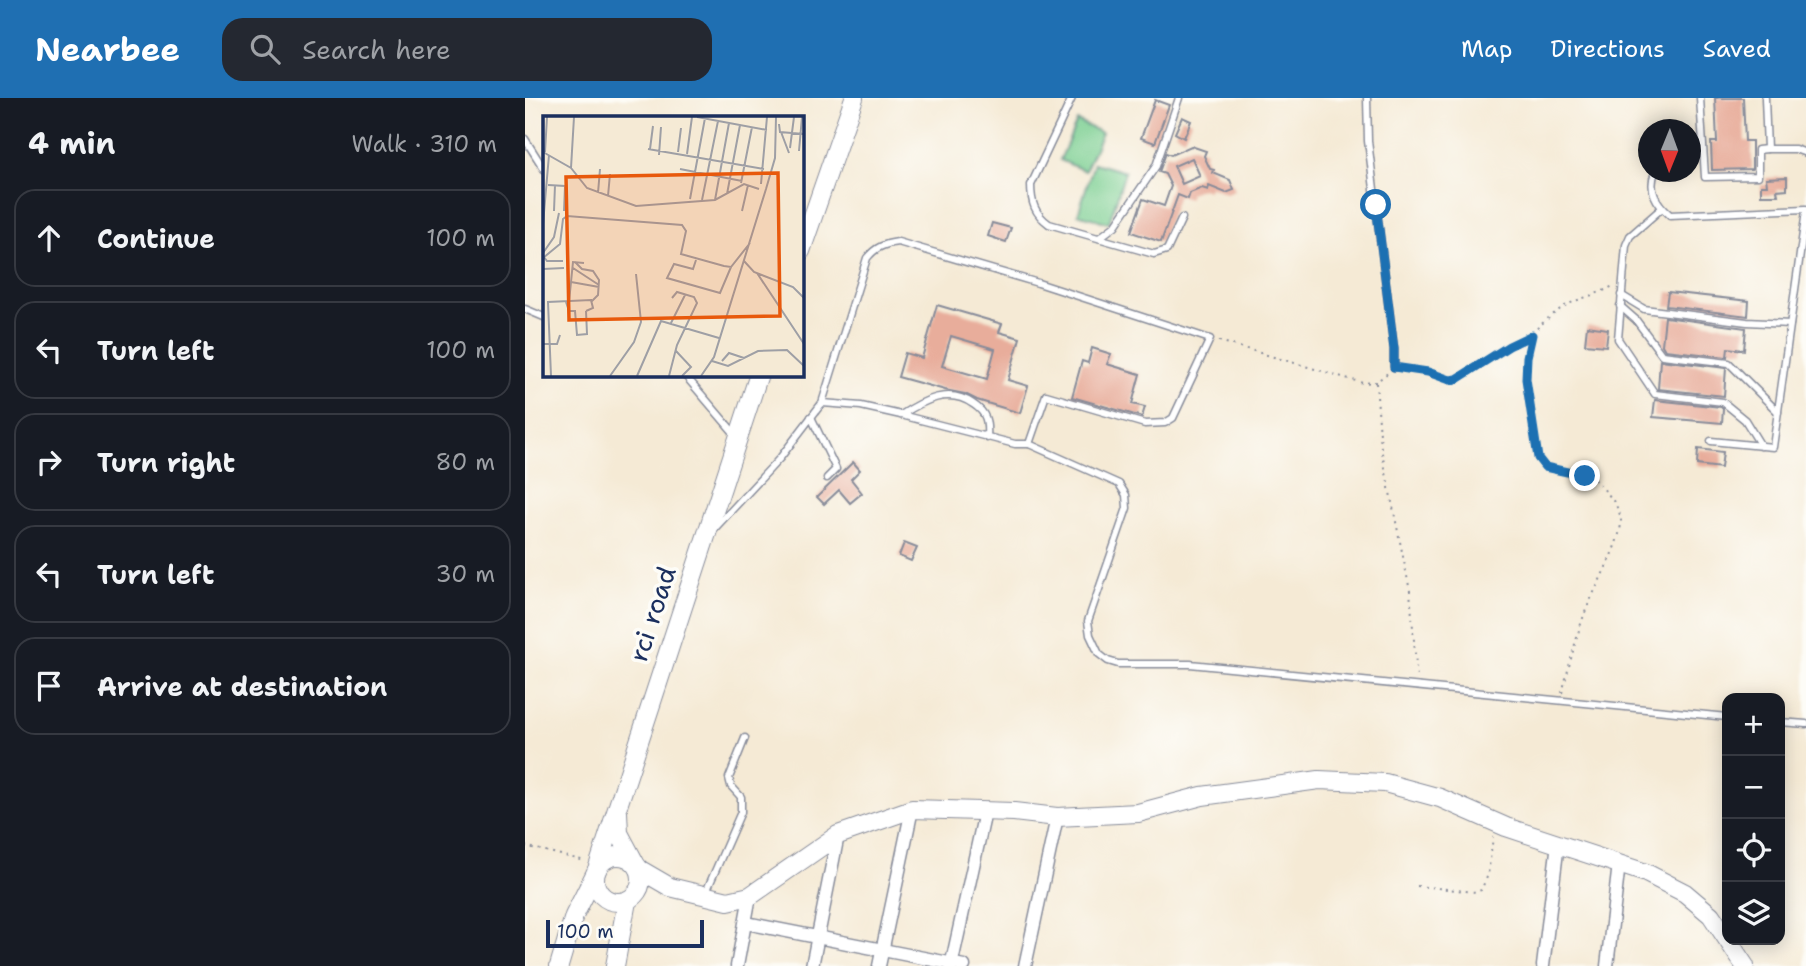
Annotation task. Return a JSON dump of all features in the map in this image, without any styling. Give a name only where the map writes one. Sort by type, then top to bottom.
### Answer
[{"type":"main road","points":[[803,245],[854,98]]},
{"type":"main road","name":"rci road","points":[[592,866],[620,795],[758,376]]},
{"type":"main road","points":[[559,966],[592,866],[614,857],[621,856],[670,887],[728,901],[750,896],[838,835],[912,809],[1014,812],[1058,817],[1138,813],[1202,796],[1319,780],[1385,783],[1410,789],[1440,798],[1494,822],[1646,873],[1685,893],[1711,915],[1745,966]]},
{"type":"main road","points":[[615,966],[633,896],[641,876],[619,833],[620,795]]},
{"type":"main road","points":[[592,866],[599,892],[611,901],[670,887]]},
{"type":"street","points":[[879,966],[912,809]]},
{"type":"street","points":[[746,923],[956,965],[985,812]]},
{"type":"street","points":[[1025,966],[1058,817]]},
{"type":"street","points":[[812,966],[838,835]]},
{"type":"street","points":[[1543,966],[1558,844]]},
{"type":"street","points":[[1607,966],[1619,864]]},
{"type":"street","points":[[737,966],[750,896]]},
{"type":"lane","points":[[1072,98],[1031,186],[1031,197],[1039,217],[1049,224],[1147,253],[1162,253],[1167,250],[1182,218]]},
{"type":"lane","points":[[1099,238],[1115,226],[1156,166],[1178,98]]},
{"type":"lane","points":[[1367,98],[1368,141],[1394,367]]},
{"type":"lane","points":[[1700,98],[1705,177],[1758,176],[1758,150],[1795,149],[1806,153]]},
{"type":"lane","points":[[1765,98],[1767,149]]},
{"type":"lane","points":[[525,139],[543,167]]},
{"type":"lane","points":[[1653,182],[1654,197],[1670,215],[1806,210],[1773,447],[1711,441]]},
{"type":"lane","points":[[1662,208],[1630,236],[1626,246],[1618,339],[1655,394],[1723,402],[1745,420],[1761,446]]},
{"type":"lane","points":[[703,541],[781,458],[822,403],[867,258],[875,249],[887,243],[898,242],[1038,283],[1210,339],[1173,418],[1165,422],[1145,424],[1046,395],[1029,444]]},
{"type":"lane","points":[[1621,295],[1644,309],[1747,322],[1790,324]]},
{"type":"lane","points":[[1620,306],[1636,320],[1662,355],[1729,363],[1777,412]]},
{"type":"lane","points":[[525,309],[543,317]]},
{"type":"lane","points":[[686,376],[737,437]]},
{"type":"lane","points":[[901,415],[919,403],[950,394],[966,399],[984,411],[988,425],[987,438]]},
{"type":"lane","points":[[822,403],[861,406],[987,438],[1029,444],[1119,484],[1126,495],[1127,508],[1089,621],[1093,645],[1108,661],[1118,664],[1190,664],[1722,717]]},
{"type":"lane","points":[[811,417],[836,469],[827,478]]},
{"type":"lane","points":[[1785,722],[1806,724]]},
{"type":"lane","points":[[705,895],[741,812],[741,797],[731,786],[729,778],[745,738]]},
{"type":"path","points":[[1210,339],[1363,383],[1376,382],[1394,367],[1428,372],[1450,380],[1457,379],[1509,346],[1532,335],[1560,309],[1580,298],[1609,288],[1622,279]]},
{"type":"path","points":[[1532,335],[1526,379],[1538,458],[1545,467],[1597,481],[1619,511],[1621,523],[1617,541],[1584,615],[1559,702]]},
{"type":"path","points":[[1376,382],[1381,448],[1410,592],[1417,687]]},
{"type":"path","points":[[1417,886],[1476,892],[1481,890],[1488,875],[1494,822]]},
{"type":"path","points":[[525,846],[592,866]]},
{"type":"green space","points":[[1077,121],[1102,133],[1085,171],[1060,160]]},
{"type":"green space","points":[[1094,163],[1125,172],[1109,223],[1078,214]]},
{"type":"building","points":[[1715,98],[1743,98],[1745,141],[1752,141],[1752,169],[1712,170],[1711,142],[1717,142]]},
{"type":"building","points":[[1155,100],[1169,105],[1155,143],[1141,138]]},
{"type":"building","points":[[1182,117],[1191,121],[1184,138],[1175,133]]},
{"type":"building","points":[[1191,146],[1206,151],[1204,156],[1210,169],[1230,180],[1234,190],[1226,193],[1209,186],[1208,190],[1202,188],[1190,193],[1188,199],[1178,195],[1161,242],[1131,232],[1143,199],[1164,206],[1171,186],[1165,174],[1159,172],[1166,153],[1171,155]],"holes":[[[1192,158],[1200,176],[1182,184],[1174,166]]]},
{"type":"building","points":[[1787,177],[1787,189],[1777,190],[1778,195],[1761,195],[1761,185],[1767,185],[1766,178]]},
{"type":"building","points":[[992,223],[1011,228],[1006,242],[988,236]]},
{"type":"building","points":[[1668,292],[1749,301],[1748,316],[1666,306]]},
{"type":"building","points":[[937,305],[1002,324],[999,332],[1020,338],[1008,380],[1028,386],[1020,413],[965,394],[898,377],[905,353],[922,358]],"holes":[[[951,336],[995,349],[987,379],[942,366]]]},
{"type":"building","points":[[1665,317],[1746,328],[1744,350],[1728,348],[1727,357],[1665,350],[1662,345]]},
{"type":"building","points":[[1587,326],[1608,329],[1606,346],[1585,344]]},
{"type":"building","points":[[1092,348],[1111,354],[1107,364],[1140,374],[1132,404],[1145,407],[1142,417],[1072,397],[1082,361],[1088,363]]},
{"type":"building","points":[[1660,360],[1726,368],[1724,396],[1658,389]]},
{"type":"building","points":[[1655,400],[1721,407],[1722,423],[1653,417]]},
{"type":"building","points":[[1698,449],[1723,452],[1721,468],[1697,465]]},
{"type":"building","points":[[853,462],[860,470],[851,479],[862,493],[850,503],[839,490],[824,504],[817,497]]},
{"type":"building","points":[[904,543],[917,548],[911,561],[899,556]]},
{"type":"route","points":[[1376,205],[1394,367],[1428,372],[1450,380],[1457,379],[1509,346],[1532,335],[1526,379],[1534,447],[1538,458],[1545,467],[1585,476]]}]
